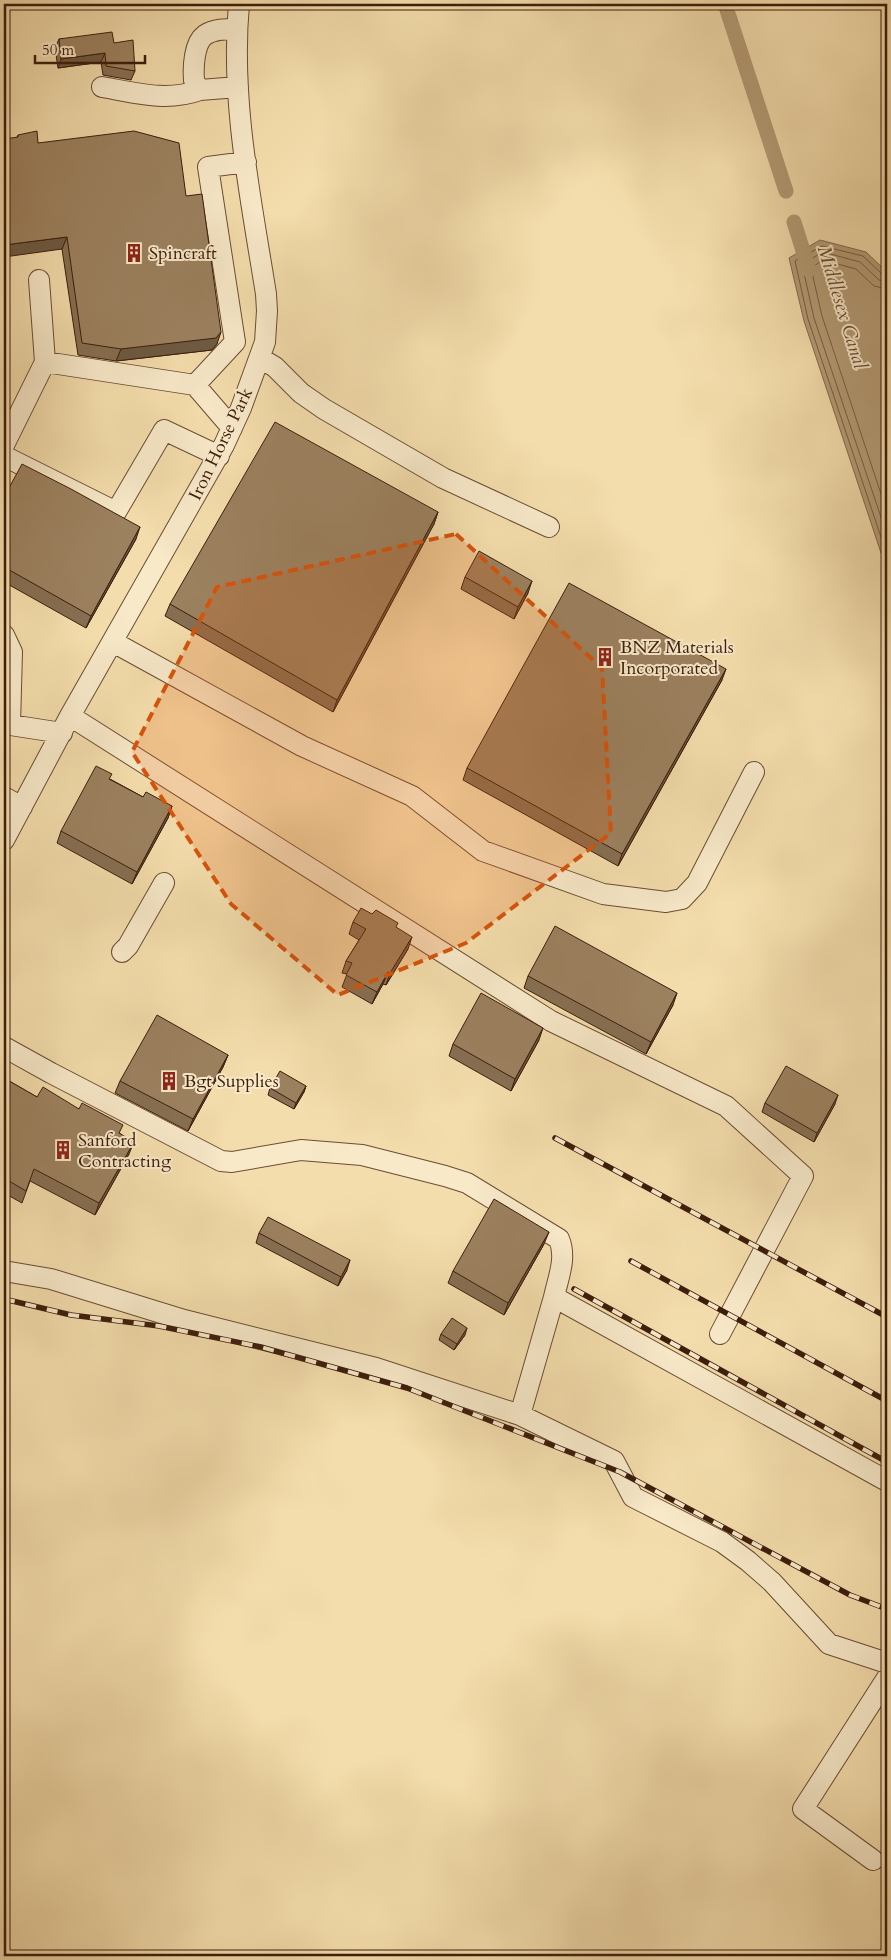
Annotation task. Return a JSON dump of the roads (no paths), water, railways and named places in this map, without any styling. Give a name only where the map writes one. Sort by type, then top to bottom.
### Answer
[{"type":"street","name":"Iron Horse Park","points":[[4,840],[66,725],[219,456],[232,428],[265,342],[267,311],[246,162],[238,87],[236,29],[239,4]]},
{"type":"street","points":[[200,90],[194,82],[195,60],[199,43],[204,35],[213,31],[236,29]]},
{"type":"street","points":[[102,87],[150,96],[183,96],[200,90],[238,87]]},
{"type":"street","points":[[195,386],[235,342],[208,167],[246,162]]},
{"type":"street","points":[[4,445],[45,362],[39,280]]},
{"type":"street","points":[[260,358],[275,366],[301,393],[324,409],[443,478],[549,527]]},
{"type":"street","points":[[45,362],[195,386],[232,428]]},
{"type":"street","points":[[4,456],[116,512],[164,430],[219,456]]},
{"type":"street","points":[[4,635],[12,652],[7,724],[66,725],[551,1021],[726,1106],[803,1176],[720,1334]]},
{"type":"street","points":[[113,642],[302,746],[412,796],[483,851],[603,894],[666,902],[682,899],[697,883],[754,772]]},
{"type":"street","points":[[4,797],[22,807]]},
{"type":"street","points":[[122,952],[128,946],[164,883]]},
{"type":"street","points":[[4,1047],[221,1161],[232,1162],[301,1150],[321,1150],[362,1155],[467,1183],[559,1239],[563,1258],[554,1297],[520,1415]]},
{"type":"street","points":[[4,1271],[52,1279],[184,1320],[376,1368],[520,1415],[614,1461],[633,1498],[722,1542],[748,1560],[772,1582],[829,1644],[887,1663]]},
{"type":"street","points":[[554,1297],[887,1480]]},
{"type":"street","points":[[873,1860],[803,1809],[887,1678]]},
{"type":"water","points":[[820,240],[866,252],[887,272],[887,571],[804,321],[789,258]]},
{"type":"waterway","name":"Middlesex Canal","points":[[725,4],[786,191]]},
{"type":"waterway","name":"Middlesex Canal","points":[[794,222],[809,270]]},
{"type":"railway","points":[[555,1138],[887,1317]]},
{"type":"railway","points":[[631,1261],[887,1401]]},
{"type":"railway","points":[[574,1289],[887,1462]]},
{"type":"railway","points":[[4,1299],[71,1315],[159,1326],[261,1347],[407,1388],[620,1472],[850,1595],[887,1609]]},
{"type":"place","name":"Spincraft","points":[[134,253]]},
{"type":"place","name":"BNZ Materials Incorporated","points":[[605,657]]},
{"type":"place","name":"Bgt Supplies","points":[[169,1081]]},
{"type":"place","name":"Sanford Contracting","points":[[63,1150]]}]
